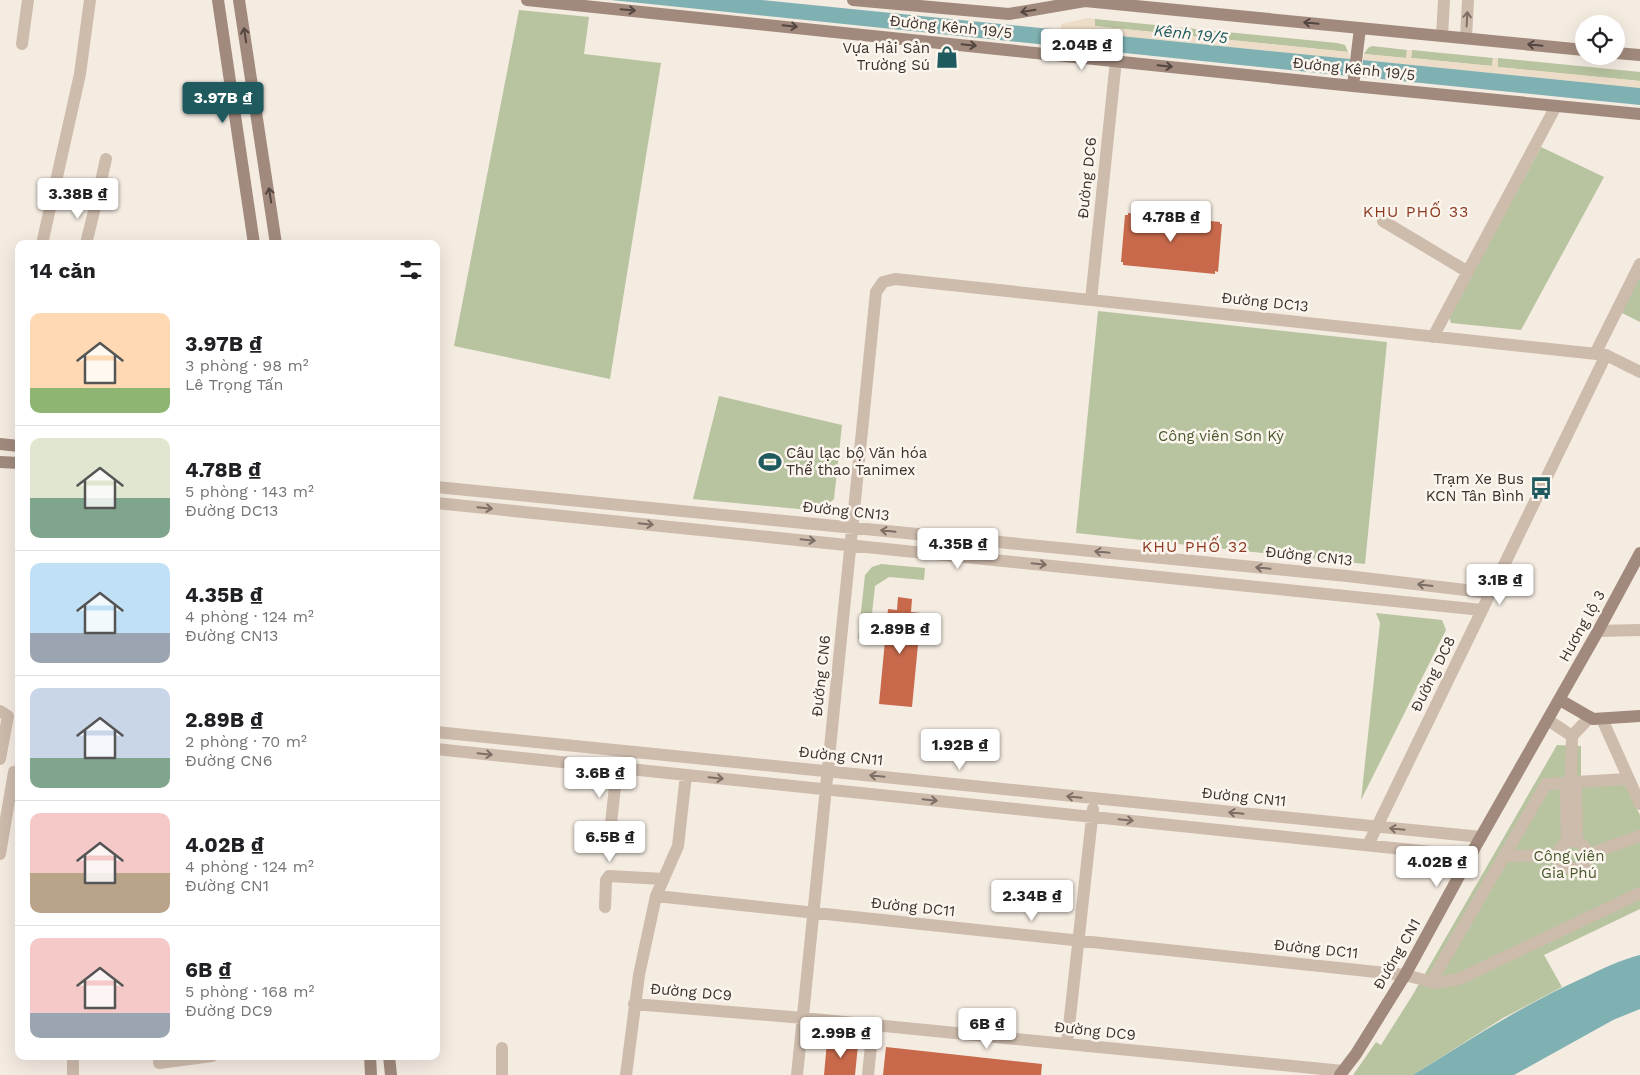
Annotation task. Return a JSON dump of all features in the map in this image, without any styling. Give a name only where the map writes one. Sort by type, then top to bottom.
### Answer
[{"type":"street","points":[[22,44],[28,0]]},
{"type":"street","points":[[43,240],[80,74],[90,0]]},
{"type":"street","points":[[218,0],[253,240]]},
{"type":"street","points":[[239,0],[275,240]]},
{"type":"street","name":"Đường Kênh 19/5","points":[[527,0],[598,4],[1116,60],[1354,81],[1556,106],[1640,114]]},
{"type":"street","name":"Đường Kênh 19/5","points":[[853,0],[1009,14],[1085,1],[1575,49]]},
{"type":"street","points":[[1442,36],[1444,0]]},
{"type":"street","points":[[1466,38],[1468,0]]},
{"type":"street","points":[[1354,81],[1360,28]]},
{"type":"street","points":[[1625,54],[1640,56]]},
{"type":"street","name":"Đường DC6","points":[[1091,300],[1116,60]]},
{"type":"street","points":[[1433,336],[1556,106]]},
{"type":"street","points":[[87,240],[106,159]]},
{"type":"street","points":[[54,194],[96,203]]},
{"type":"street","points":[[1383,221],[1468,272]]},
{"type":"street","name":"Đường DC8","points":[[1368,845],[1491,593],[1601,354],[1640,264]]},
{"type":"street","name":"Đường DC13","points":[[883,282],[895,279],[1601,354],[1640,372]]},
{"type":"street","name":"Đường CN6","points":[[797,1075],[876,292],[883,282]]},
{"type":"street","points":[[0,444],[15,446]]},
{"type":"street","points":[[0,462],[15,463]]},
{"type":"street","name":"Đường CN13","points":[[440,487],[1347,576],[1491,593]]},
{"type":"street","points":[[531,512],[533,497]]},
{"type":"street","points":[[440,503],[1482,610]]},
{"type":"street","name":"Hương lộ 3","points":[[1550,717],[1640,553]]},
{"type":"street","points":[[1598,632],[1640,630]]},
{"type":"street","points":[[1560,700],[1596,718],[1640,716]]},
{"type":"street","points":[[0,711],[8,716],[0,759]]},
{"type":"street","points":[[1550,717],[1572,736]]},
{"type":"street","name":"Đường CN1","points":[[1341,1073],[1405,975],[1470,856],[1550,717]]},
{"type":"street","points":[[1572,736],[1596,718]]},
{"type":"street","points":[[1596,718],[1640,804]]},
{"type":"street","name":"Đường CN11","points":[[440,732],[1481,837]]},
{"type":"street","points":[[1572,736],[1572,841]]},
{"type":"street","points":[[440,749],[1470,856]]},
{"type":"street","points":[[610,833],[617,768]]},
{"type":"street","points":[[0,854],[15,772]]},
{"type":"street","points":[[626,1075],[634,1004],[656,896],[678,846],[686,775]]},
{"type":"street","points":[[1431,982],[1546,784],[1627,778]]},
{"type":"street","points":[[1067,1044],[1094,799]]},
{"type":"street","points":[[1587,855],[1640,836]]},
{"type":"street","points":[[1572,841],[1585,846],[1587,855],[1585,863],[1574,869],[1563,866],[1559,855],[1560,848],[1572,841]]},
{"type":"street","points":[[1504,856],[1559,855]]},
{"type":"street","points":[[605,907],[606,880],[609,876],[662,879]]},
{"type":"street","name":"Đường DC11","points":[[656,896],[1405,975],[1431,982],[1445,983],[1459,980],[1640,893]]},
{"type":"street","name":"Đường DC9","points":[[634,1004],[803,1018],[1341,1073]]},
{"type":"street","points":[[868,1075],[873,1025]]},
{"type":"street","points":[[502,1048],[502,1075]]},
{"type":"street","points":[[73,1060],[73,1075]]},
{"type":"street","points":[[370,1060],[371,1075]]},
{"type":"street","points":[[389,1060],[391,1075]]},
{"type":"green space","points":[[519,10],[589,17],[584,54],[661,63],[610,379],[454,346]]},
{"type":"green space","points":[[1095,19],[1337,43],[1345,45],[1348,52],[1094,26]]},
{"type":"green space","points":[[1372,46],[1407,50],[1406,58],[1364,54]]},
{"type":"green space","points":[[1412,50],[1493,58],[1492,66],[1411,58]]},
{"type":"green space","points":[[1498,58],[1640,72],[1640,81],[1497,67]]},
{"type":"green space","points":[[1541,147],[1604,177],[1521,330],[1451,323],[1449,316]]},
{"type":"green space","points":[[1640,273],[1640,322],[1620,312]]},
{"type":"green space","name":"Công viên Sơn Kỳ","points":[[1098,311],[1387,342],[1365,564],[1076,533]]},
{"type":"green space","name":"Câu lạc bộ Văn hóa Thể thao Tanimex","points":[[719,396],[842,425],[834,499],[820,511],[693,499]]},
{"type":"green space","points":[[881,564],[925,568],[924,580],[889,577],[875,586],[869,641],[858,639],[865,575],[872,567]]},
{"type":"green space","points":[[1376,613],[1442,620],[1446,630],[1361,800],[1380,623]]},
{"type":"green space","name":"Công viên Gia Phú","points":[[1557,745],[1581,746],[1581,778],[1624,782],[1640,815],[1640,909],[1544,955],[1562,987],[1503,1018],[1413,1075],[1353,1075],[1376,1042],[1381,1045],[1412,996]]},
{"type":"shaded area","points":[[1088,18],[1095,19],[1095,26],[1348,52],[1350,59],[1061,30],[1061,24]]},
{"type":"shaded area","points":[[1407,50],[1412,50],[1411,58],[1492,66],[1493,58],[1498,58],[1498,67],[1640,81],[1640,88],[1363,60],[1364,54],[1406,58]]},
{"type":"water","points":[[611,0],[761,0],[1350,59],[1348,76]]},
{"type":"water","points":[[1363,60],[1640,88],[1640,105],[1361,77]]},
{"type":"water","points":[[1640,955],[1640,1009],[1613,1020],[1514,1075],[1413,1075],[1496,1024],[1561,988],[1625,959]]},
{"type":"building","points":[[1128,213],[1220,222],[1222,224],[1218,272],[1215,271],[1215,274],[1123,265],[1123,262],[1121,262],[1125,215],[1128,215]]},
{"type":"building","points":[[898,597],[912,599],[911,612],[921,613],[912,707],[879,704],[888,609],[897,610]]},
{"type":"building","points":[[827,1042],[858,1045],[855,1075],[824,1075]]},
{"type":"building","points":[[886,1047],[1042,1064],[1041,1075],[883,1075]]},
{"type":"place","name":"Vựa Hải Sản Trường Sú","points":[[947,57]]},
{"type":"place","name":"Câu lạc bộ Văn hóa Thể thao Tanimex","points":[[770,462]]},
{"type":"place","name":"Trạm Xe Bus KCN Tân Bình","points":[[1541,488]]},
{"type":"district","name":"KHU PHỐ 33","points":[[1416,211]]},
{"type":"district","name":"KHU PHỐ 32","points":[[1195,546]]},
{"type":"water label","name":"Kênh 19/5","points":[[1191,34]]}]
